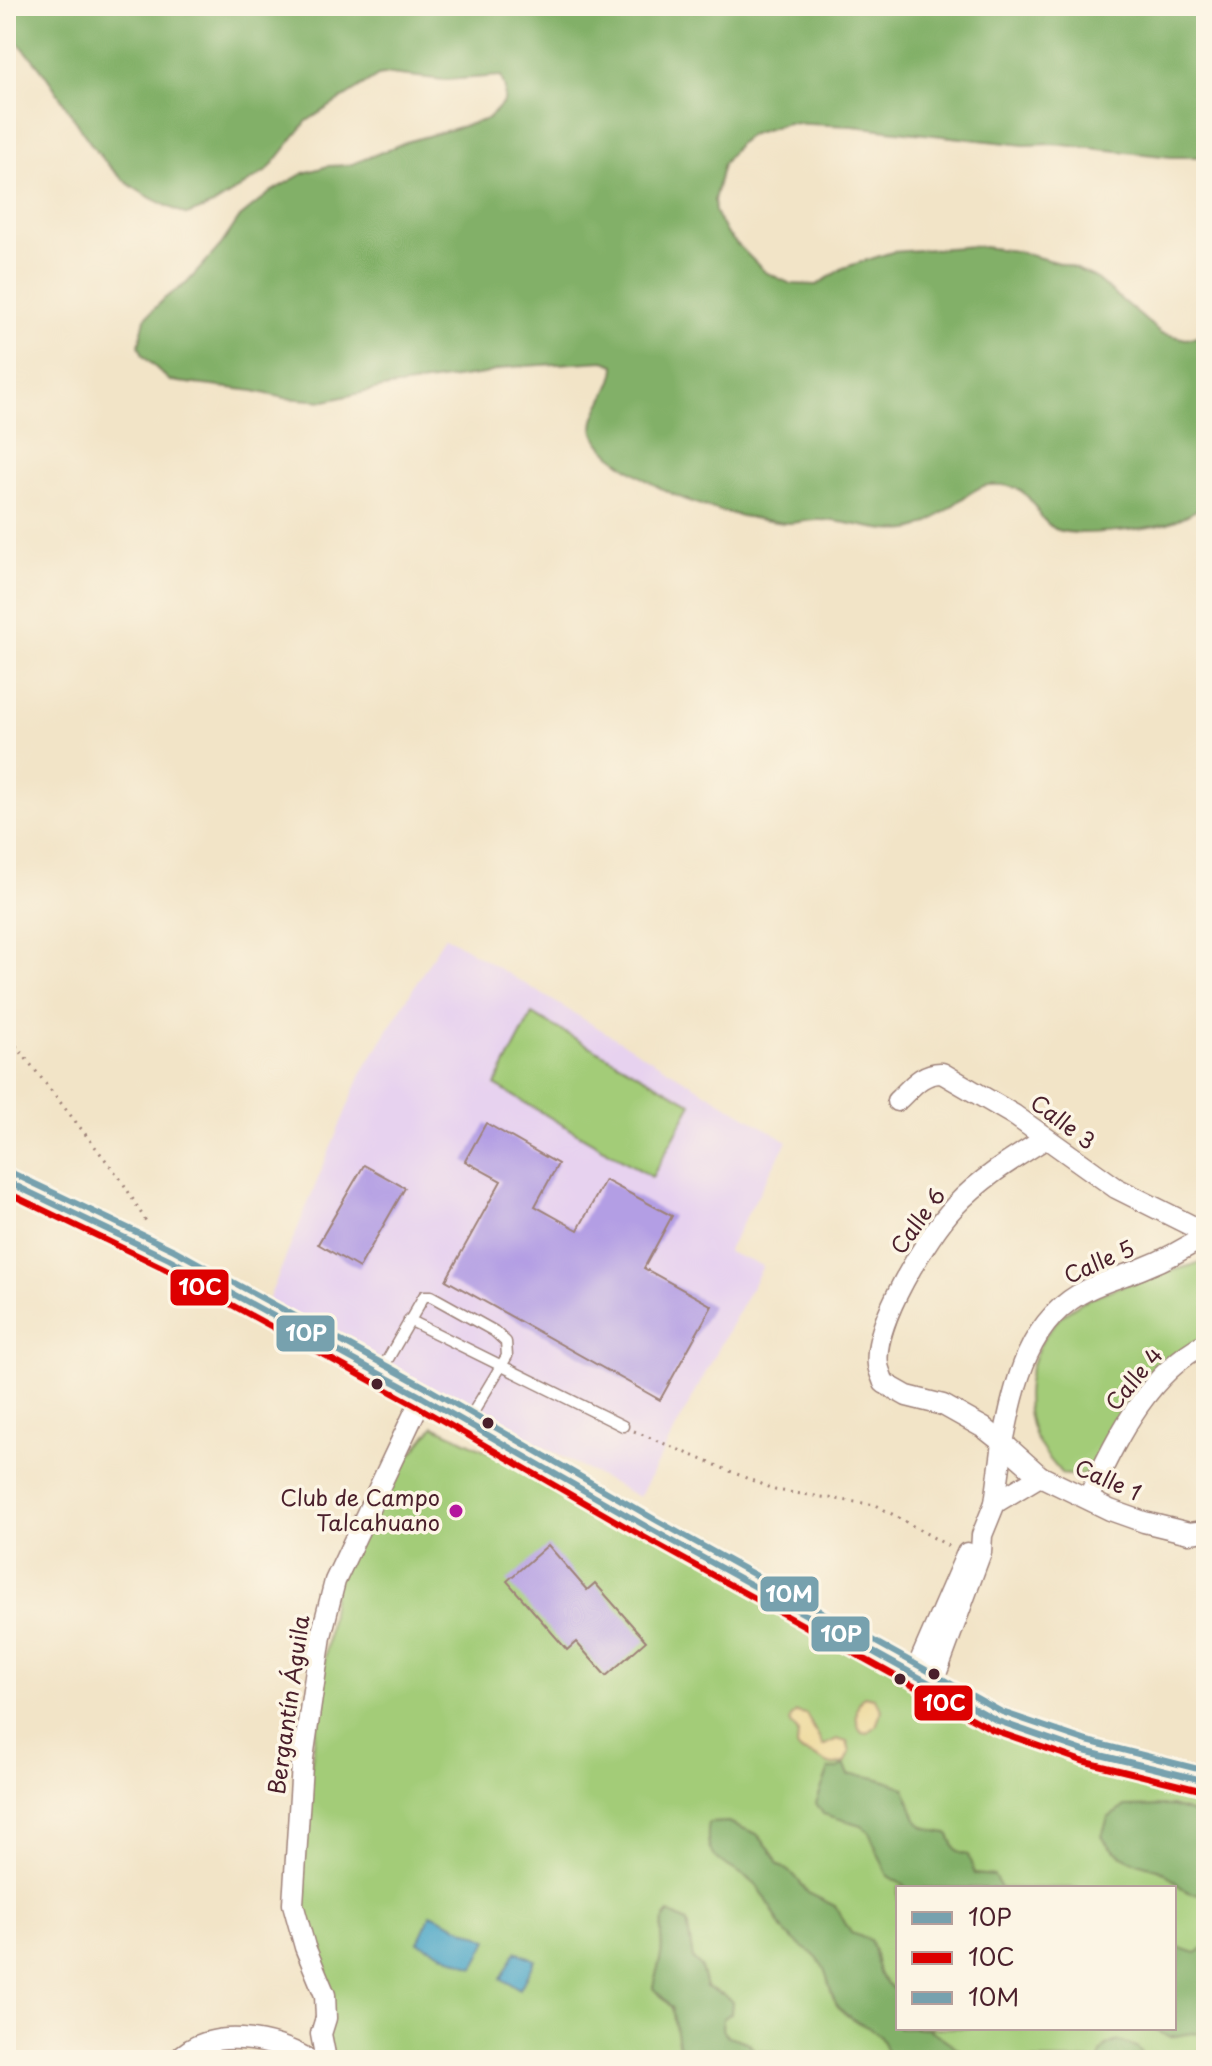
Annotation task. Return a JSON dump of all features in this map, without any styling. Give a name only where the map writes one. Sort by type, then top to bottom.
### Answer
[{"type":"main road","points":[[6,1181],[169,1259],[422,1397],[1005,1725],[1084,1751],[1206,1781]]},
{"type":"street","name":"Calle 3","points":[[897,1101],[921,1078],[932,1072],[942,1073],[1014,1115],[1116,1188],[1206,1234]]},
{"type":"street","name":"Calle 6","points":[[878,1367],[878,1349],[888,1313],[931,1237],[954,1207],[981,1181],[1045,1139]]},
{"type":"street","name":"Calle 5","points":[[1003,1443],[1021,1368],[1052,1315],[1090,1288],[1169,1257],[1206,1234]]},
{"type":"street","name":"Calle 4","points":[[1088,1498],[1132,1413],[1173,1367],[1206,1343]]},
{"type":"street","name":"Calle 1","points":[[878,1367],[884,1383],[907,1396],[943,1405],[984,1428],[1040,1476],[1110,1510],[1144,1522],[1189,1533],[1206,1531]]},
{"type":"street","name":"Bergantín Águila","points":[[326,2060],[321,2034],[326,2018],[325,1995],[305,1947],[293,1904],[302,1765],[321,1636],[335,1581],[422,1397]]},
{"type":"street","points":[[923,1680],[981,1552],[982,1535],[995,1503],[1003,1443]]},
{"type":"street","points":[[995,1503],[1040,1476]]},
{"type":"street","points":[[923,1680],[966,1555],[982,1535]]},
{"type":"street","points":[[178,2060],[200,2045],[225,2039],[254,2041],[301,2055],[321,2034]]},
{"type":"lane","points":[[379,1374],[424,1296],[431,1296],[494,1331],[506,1342],[507,1356],[467,1423]]},
{"type":"lane","points":[[409,1320],[623,1426]]},
{"type":"path","points":[[6,1033],[122,1181],[169,1259]]},
{"type":"path","points":[[623,1426],[775,1490],[876,1505],[966,1555]]},
{"type":"shaded area","points":[[445,936],[787,1141],[727,1252],[763,1266],[639,1497],[267,1303],[361,1074]]},
{"type":"green space","points":[[6,6],[1206,6],[1206,157],[1171,157],[852,126],[787,123],[749,135],[739,143],[723,164],[714,200],[715,212],[726,233],[765,272],[791,284],[817,285],[843,268],[892,252],[975,246],[1015,251],[1070,266],[1094,277],[1161,333],[1186,339],[1206,335],[1206,504],[1168,523],[1093,533],[1055,529],[1046,523],[1025,494],[1005,485],[982,487],[926,524],[907,530],[820,520],[784,523],[733,514],[684,499],[661,488],[619,462],[599,442],[593,425],[611,383],[615,365],[604,361],[510,367],[325,401],[170,381],[143,356],[139,345],[145,318],[165,298],[187,283],[221,245],[240,217],[272,191],[304,173],[328,166],[350,165],[406,142],[488,119],[504,102],[505,89],[501,76],[445,80],[390,74],[378,76],[307,121],[268,170],[213,205],[187,215],[130,185],[99,154],[37,63],[6,33]]},
{"type":"green space","points":[[532,1014],[692,1104],[652,1177],[495,1085]]},
{"type":"green space","points":[[1206,1261],[1206,1336],[1094,1467],[1079,1475],[1062,1474],[1040,1445],[1029,1415],[1029,1375],[1044,1338],[1056,1322],[1088,1299]]},
{"type":"green space","points":[[434,1426],[649,1528],[1005,1725],[1206,1778],[1206,2060],[334,2060],[293,1904],[335,1581],[377,1497]]},
{"type":"green space","points":[[844,1764],[849,1775],[871,1777],[905,1788],[914,1814],[922,1825],[948,1833],[957,1852],[968,1855],[975,1874],[994,1876],[1000,1886],[905,1886],[888,1876],[869,1832],[861,1825],[823,1814],[816,1803],[829,1769],[838,1769]]},
{"type":"green space","points":[[1171,1806],[1206,1817],[1206,1892],[1186,1891],[1160,1870],[1122,1856],[1102,1836],[1108,1818],[1124,1807]]},
{"type":"green space","points":[[728,1822],[757,1834],[778,1864],[795,1876],[808,1893],[835,1906],[851,1933],[870,1940],[883,1980],[896,1990],[896,2030],[930,2030],[972,2060],[889,2060],[876,2033],[849,2017],[837,2005],[822,1965],[785,1932],[761,1890],[714,1855],[708,1837],[709,1823]]},
{"type":"green space","points":[[669,1913],[687,1922],[693,1959],[701,1967],[706,1987],[725,1995],[732,2002],[731,2013],[723,2019],[722,2029],[728,2036],[747,2042],[755,2050],[776,2052],[789,2060],[694,2060],[693,2054],[678,2044],[672,2008],[653,1987],[662,1949],[662,1923]]},
{"type":"green space","points":[[1176,1947],[1196,1953],[1206,1947],[1206,2035],[1190,2033],[1167,2036],[1156,2030],[1176,2030]]},
{"type":"green space","points":[[1119,2041],[1137,2047],[1148,2060],[1099,2060],[1105,2047]]},
{"type":"sand","points":[[864,1696],[874,1698],[882,1710],[876,1726],[868,1733],[862,1732],[857,1719],[857,1709]]},
{"type":"sand","points":[[796,1712],[806,1714],[823,1746],[837,1739],[847,1742],[850,1752],[846,1762],[832,1765],[800,1751],[797,1747],[798,1732],[790,1719]]},
{"type":"water","points":[[431,1914],[488,1940],[474,1968],[418,1942]]},
{"type":"water","points":[[516,1951],[535,1960],[520,1989],[501,1979]]},
{"type":"building","points":[[486,1123],[558,1164],[535,1206],[578,1230],[605,1180],[672,1216],[644,1268],[712,1306],[660,1400],[446,1280],[501,1181],[465,1161]]},
{"type":"building","points":[[364,1165],[405,1188],[359,1268],[318,1244]]},
{"type":"building","points":[[548,1545],[587,1590],[595,1583],[646,1641],[606,1676],[576,1642],[567,1650],[507,1581]]},
{"type":"transit line","name":"10M","points":[[10,1172],[174,1250],[427,1388],[654,1519],[1002,1712],[1087,1741],[1206,1771]]},
{"type":"transit line","name":"10P","points":[[6,1181],[169,1259],[422,1397],[649,1528],[998,1721],[1084,1751],[1206,1781]]},
{"type":"transit line","name":"10C","points":[[6,1192],[164,1268],[417,1406],[644,1537],[993,1730],[1082,1761],[1204,1791]]},
{"type":"place","name":"Club de Campo Talcahuano","points":[[456,1511]]}]
